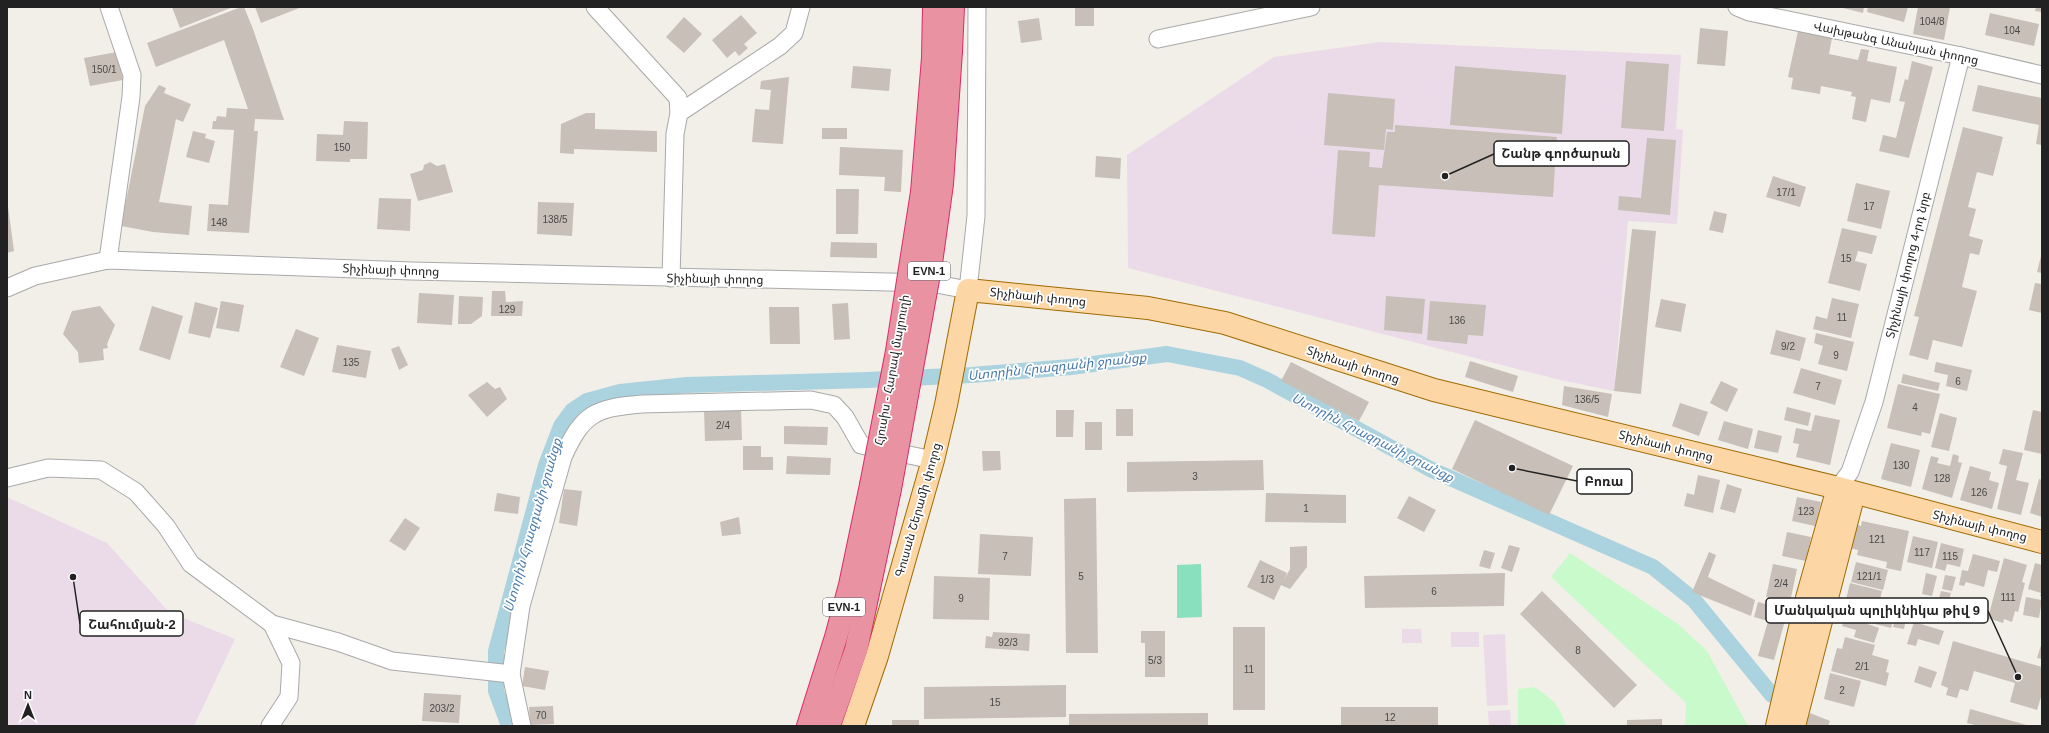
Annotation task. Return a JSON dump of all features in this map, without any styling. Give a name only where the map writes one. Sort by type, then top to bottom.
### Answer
[{"type":"highway","name":"Հյուսիս - Հարավ մայրուղի","points":[[829,726],[856,650],[881,487],[931,263],[942,177],[942,54],[934,7]]},
{"type":"highway","name":"Հյուսիս - Հարավ մայրուղի","points":[[942,54],[953,7]]},
{"type":"highway","name":"Հյուսիս - Հարավ մայրուղի","points":[[808,726],[881,487]]},
{"type":"main road","name":"Գուսան Շերամի փողոց","points":[[853,726],[877,656],[933,460],[946,405],[968,290]]},
{"type":"main road","name":"Տիչինայի փողոց","points":[[968,290],[1148,308],[1225,323],[1434,390],[1848,485],[2042,542]]},
{"type":"main road","points":[[1777,726],[1807,598],[1848,485]]},
{"type":"main road","points":[[1794,726],[1848,485]]},
{"type":"street","points":[[108,260],[131,97],[132,75],[109,7]]},
{"type":"street","points":[[595,7],[678,98],[679,113],[675,134],[671,278]]},
{"type":"street","points":[[679,113],[780,46],[794,33],[801,7]]},
{"type":"street","points":[[968,290],[976,216],[977,7]]},
{"type":"street","points":[[1158,39],[1311,7]]},
{"type":"street","name":"Վախթանգ Անանյան փողոց","points":[[1743,10],[1961,56],[2042,75]]},
{"type":"street","name":"Տիչինայի փողոց 4-րդ նրբ","points":[[1848,485],[1874,402],[1961,56]]},
{"type":"street","name":"Տիչինայի փողոց","points":[[7,288],[35,276],[108,260],[671,278],[931,283],[968,290]]},
{"type":"street","points":[[522,726],[507,674],[521,606],[563,457],[571,439],[582,423],[595,412],[616,406],[642,404],[811,400],[834,404],[845,417],[861,446],[933,460]]},
{"type":"street","points":[[7,478],[48,468],[101,470],[136,492],[166,526],[191,564],[272,624],[338,642],[392,661],[507,674]]},
{"type":"street","points":[[270,726],[289,697],[291,663],[272,624]]},
{"type":"shaded area","points":[[1380,42],[1681,55],[1676,129],[1683,130],[1677,224],[1628,221],[1614,391],[1560,380],[1128,268],[1127,155],[1274,57]]},
{"type":"shaded area","points":[[7,497],[107,543],[169,612],[235,639],[194,726],[7,726]]},
{"type":"shaded area","points":[[1402,629],[1421,629],[1422,643],[1402,643]]},
{"type":"shaded area","points":[[1451,632],[1479,632],[1479,647],[1451,647]]},
{"type":"shaded area","points":[[1505,634],[1508,705],[1487,706],[1483,635]]},
{"type":"shaded area","points":[[1510,710],[1511,726],[1489,726],[1488,711]]},
{"type":"green space","points":[[1570,553],[1678,624],[1707,651],[1748,726],[1685,726],[1686,703],[1551,577]]},
{"type":"green space","points":[[1201,564],[1202,617],[1177,618],[1177,565]]},
{"type":"green space","points":[[1534,687],[1546,695],[1554,703],[1561,713],[1566,726],[1518,726],[1518,689]]},
{"type":"building","points":[[172,7],[233,7],[180,28]]},
{"type":"building","points":[[244,7],[253,29],[284,120],[255,119],[254,131],[258,131],[249,233],[207,231],[209,204],[228,205],[234,130],[212,129],[213,121],[216,121],[217,116],[226,117],[227,108],[248,109],[224,40],[156,67],[147,43]]},
{"type":"building","points":[[255,7],[302,7],[261,23]]},
{"type":"building","points":[[1075,7],[1094,8],[1094,26],[1075,26]]},
{"type":"building","points":[[1839,7],[1864,7],[1863,13]]},
{"type":"building","points":[[1868,7],[1908,7],[1904,22],[1867,12]]},
{"type":"building","points":[[1918,7],[1950,7],[1944,40],[1913,34]]},
{"type":"building","points":[[2036,7],[2042,7],[2042,12],[2035,11]]},
{"type":"building","points":[[1990,13],[2039,24],[2034,46],[1985,35]]},
{"type":"building","points":[[741,15],[757,33],[744,44],[748,48],[739,56],[735,51],[727,58],[712,40]]},
{"type":"building","points":[[684,17],[702,34],[684,53],[666,37]]},
{"type":"building","points":[[1039,18],[1042,40],[1021,43],[1018,21]]},
{"type":"building","points":[[1700,28],[1728,31],[1725,66],[1697,64]]},
{"type":"building","points":[[1798,31],[1832,38],[1829,54],[1858,60],[1861,49],[1869,50],[1867,61],[1897,67],[1890,103],[1871,99],[1866,122],[1852,119],[1856,97],[1851,96],[1852,92],[1821,86],[1820,94],[1791,89],[1793,78],[1788,77]]},
{"type":"building","points":[[117,52],[123,80],[90,86],[84,58]]},
{"type":"building","points":[[1626,61],[1669,64],[1664,131],[1621,128]]},
{"type":"building","points":[[1912,61],[1933,67],[1909,158],[1879,151],[1883,135],[1896,138],[1905,102],[1899,101],[1905,79],[1908,80]]},
{"type":"building","points":[[853,66],[891,69],[889,91],[851,88]]},
{"type":"building","points":[[1455,66],[1566,75],[1562,134],[1450,125]]},
{"type":"building","points":[[789,77],[783,144],[752,142],[755,109],[769,110],[771,90],[760,89],[761,81]]},
{"type":"building","points":[[159,85],[166,88],[164,93],[191,104],[183,122],[176,119],[159,202],[192,206],[189,235],[153,232],[121,226],[145,106]]},
{"type":"building","points":[[1978,85],[2042,98],[2042,145],[2036,144],[2039,125],[1972,111]]},
{"type":"building","points":[[1328,93],[1395,99],[1393,130],[1386,129],[1384,150],[1324,145]]},
{"type":"building","points":[[586,113],[595,113],[595,129],[657,131],[657,152],[574,149],[574,154],[560,153],[561,124]]},
{"type":"building","points":[[344,121],[368,122],[367,159],[350,159],[350,162],[316,161],[317,134],[343,135]]},
{"type":"building","points":[[1395,125],[1557,137],[1553,197],[1379,185],[1375,237],[1332,234],[1338,150],[1370,152],[1369,167],[1382,168],[1387,132],[1395,132]]},
{"type":"building","points":[[1963,127],[2003,137],[1993,176],[1977,172],[1968,207],[1976,209],[1969,236],[1983,240],[1979,255],[1970,253],[1962,287],[1977,291],[1962,347],[1933,340],[1928,360],[1909,355],[1919,317],[1914,316]]},
{"type":"building","points":[[822,128],[847,128],[847,139],[822,139]]},
{"type":"building","points":[[193,131],[206,134],[205,138],[215,141],[209,163],[186,157]]},
{"type":"building","points":[[1647,138],[1676,140],[1670,215],[1618,210],[1619,196],[1641,198]]},
{"type":"building","points":[[840,147],[903,150],[901,192],[884,191],[885,177],[839,175]]},
{"type":"building","points":[[1096,156],[1121,158],[1120,179],[1095,177]]},
{"type":"building","points":[[430,162],[437,166],[445,164],[453,192],[418,201],[410,174],[423,170],[424,165]]},
{"type":"building","points":[[1773,176],[1806,187],[1800,207],[1766,197]]},
{"type":"building","points":[[1856,183],[1890,191],[1881,229],[1847,221]]},
{"type":"building","points":[[836,189],[859,189],[858,234],[836,234]]},
{"type":"building","points":[[379,198],[411,199],[410,231],[377,229]]},
{"type":"building","points":[[7,199],[14,251],[7,253]]},
{"type":"building","points":[[538,202],[574,203],[572,236],[537,234]]},
{"type":"building","points":[[1714,211],[1727,214],[1723,233],[1709,230]]},
{"type":"building","points":[[1842,228],[1877,236],[1872,254],[1858,251],[1855,261],[1867,264],[1860,291],[1828,283]]},
{"type":"building","points":[[1632,229],[1656,231],[1641,394],[1614,391]]},
{"type":"building","points":[[831,242],[877,243],[877,258],[830,257]]},
{"type":"building","points":[[2042,252],[2042,273],[2037,272]]},
{"type":"building","points":[[2035,283],[2042,284],[2042,313],[2029,310]]},
{"type":"building","points":[[492,291],[505,291],[506,302],[523,301],[522,316],[491,316]]},
{"type":"building","points":[[419,293],[454,295],[452,325],[417,323]]},
{"type":"building","points":[[459,296],[483,297],[482,316],[471,324],[458,324]]},
{"type":"building","points":[[1386,296],[1425,299],[1422,334],[1384,330]]},
{"type":"building","points":[[1832,298],[1859,304],[1851,338],[1813,329],[1816,316],[1827,319]]},
{"type":"building","points":[[1661,299],[1686,304],[1681,332],[1655,327]]},
{"type":"building","points":[[221,301],[244,305],[239,332],[216,328]]},
{"type":"building","points":[[1430,301],[1486,305],[1483,336],[1468,335],[1467,344],[1427,340]]},
{"type":"building","points":[[195,302],[218,308],[210,338],[188,333]]},
{"type":"building","points":[[848,303],[850,339],[834,340],[832,304]]},
{"type":"building","points":[[100,306],[115,325],[107,344],[108,348],[103,349],[104,360],[79,363],[78,352],[63,334],[72,311]]},
{"type":"building","points":[[152,306],[183,316],[170,360],[139,350]]},
{"type":"building","points":[[769,307],[799,307],[800,344],[770,344]]},
{"type":"building","points":[[296,329],[319,338],[304,376],[280,367]]},
{"type":"building","points":[[1776,330],[1806,338],[1800,361],[1770,354]]},
{"type":"building","points":[[1816,333],[1854,342],[1847,371],[1818,364],[1823,346],[1814,343]]},
{"type":"building","points":[[337,345],[371,351],[366,378],[332,372]]},
{"type":"building","points":[[399,346],[408,365],[399,370],[391,349]]},
{"type":"building","points":[[1470,361],[1518,376],[1513,392],[1465,377]]},
{"type":"building","points":[[1291,362],[1369,402],[1359,421],[1281,381]]},
{"type":"building","points":[[1936,362],[1972,370],[1967,391],[1946,386],[1948,375],[1934,372]]},
{"type":"building","points":[[1801,368],[1842,380],[1835,405],[1793,393]]},
{"type":"building","points":[[1903,374],[1940,383],[1938,391],[1901,383]]},
{"type":"building","points":[[1721,381],[1738,389],[1727,412],[1710,403]]},
{"type":"building","points":[[487,382],[495,389],[500,387],[507,399],[487,417],[468,395]]},
{"type":"building","points":[[1898,384],[1940,394],[1930,434],[1922,432],[1921,436],[1887,428]]},
{"type":"building","points":[[1564,386],[1612,394],[1608,417],[1562,405]]},
{"type":"building","points":[[1680,403],[1708,412],[1699,436],[1672,426]]},
{"type":"building","points":[[1787,407],[1811,413],[1808,426],[1784,420]]},
{"type":"building","points":[[741,409],[742,440],[705,441],[704,410]]},
{"type":"building","points":[[1116,409],[1133,409],[1133,436],[1116,436]]},
{"type":"building","points":[[1056,410],[1074,410],[1073,437],[1056,437]]},
{"type":"building","points":[[2033,410],[2042,412],[2042,454],[2024,450]]},
{"type":"building","points":[[1940,413],[1957,418],[1949,451],[1931,447]]},
{"type":"building","points":[[1815,415],[1840,420],[1830,465],[1796,457],[1799,444],[1793,443],[1796,428],[1811,431]]},
{"type":"building","points":[[1475,420],[1573,466],[1549,515],[1452,469]]},
{"type":"building","points":[[1724,421],[1753,429],[1748,449],[1718,440]]},
{"type":"building","points":[[1085,422],[1102,422],[1102,450],[1085,450]]},
{"type":"building","points":[[784,426],[828,427],[827,445],[784,444]]},
{"type":"building","points":[[1758,430],[1782,436],[1778,453],[1754,448]]},
{"type":"building","points":[[1891,443],[1920,450],[1911,487],[1881,479]]},
{"type":"building","points":[[743,446],[761,446],[761,457],[773,457],[773,470],[743,470]]},
{"type":"building","points":[[2003,449],[2023,453],[2016,480],[2029,483],[2021,515],[1997,509],[2007,466],[1999,464]]},
{"type":"building","points":[[982,451],[1000,451],[1001,470],[983,471]]},
{"type":"building","points":[[1953,454],[1959,456],[1958,462],[1962,463],[1952,498],[1922,489],[1931,456],[1939,458],[1937,463],[1950,466]]},
{"type":"building","points":[[787,456],[831,458],[830,475],[786,474]]},
{"type":"building","points":[[1263,460],[1264,490],[1127,492],[1127,462]]},
{"type":"building","points":[[1970,466],[1991,472],[1989,480],[1999,483],[1992,509],[1960,500]]},
{"type":"building","points":[[1698,475],[1720,480],[1713,513],[1684,506],[1687,493],[1694,495]]},
{"type":"building","points":[[2039,479],[2042,480],[2042,517],[2030,513]]},
{"type":"building","points":[[1727,484],[1742,489],[1735,513],[1720,509]]},
{"type":"building","points":[[564,489],[582,491],[577,526],[559,523]]},
{"type":"building","points":[[497,493],[520,497],[518,514],[494,511]]},
{"type":"building","points":[[1266,493],[1346,495],[1346,523],[1265,522]]},
{"type":"building","points":[[1409,496],[1436,510],[1424,532],[1397,518]]},
{"type":"building","points":[[1797,497],[1821,502],[1815,526],[1792,521]]},
{"type":"building","points":[[1096,498],[1098,653],[1066,653],[1064,499]]},
{"type":"building","points":[[739,517],[741,534],[722,536],[720,522]]},
{"type":"building","points":[[405,518],[420,528],[405,551],[389,541]]},
{"type":"building","points":[[1862,521],[1909,531],[1901,571],[1886,568],[1887,562],[1857,555],[1858,550],[1845,547],[1850,523],[1861,526]]},
{"type":"building","points":[[1787,532],[1811,537],[1806,561],[1782,556]]},
{"type":"building","points":[[980,534],[1033,537],[1031,576],[978,574]]},
{"type":"building","points":[[1913,536],[1938,542],[1932,568],[1907,562]]},
{"type":"building","points":[[1941,543],[1964,549],[1960,567],[1947,564],[1945,571],[1935,568]]},
{"type":"building","points":[[1509,545],[1520,548],[1512,572],[1501,568]]},
{"type":"building","points":[[1307,546],[1307,567],[1290,589],[1281,585],[1274,600],[1247,587],[1260,560],[1287,573],[1284,580],[1290,569],[1290,547]]},
{"type":"building","points":[[1484,550],[1495,553],[1490,569],[1479,566]]},
{"type":"building","points":[[1709,552],[1716,555],[1708,577],[1755,600],[1751,616],[1692,592]]},
{"type":"building","points":[[1973,554],[2000,561],[1997,572],[1988,570],[1984,587],[1966,582],[1964,586],[1959,585],[1962,570],[1968,571]]},
{"type":"building","points":[[2004,558],[2027,565],[2022,582],[2025,583],[2018,612],[2015,611],[2012,622],[2004,619],[2003,623],[1988,618]]},
{"type":"building","points":[[1856,562],[1888,570],[1883,590],[1851,582]]},
{"type":"building","points":[[2035,563],[2042,565],[2042,597],[2040,596],[2041,593],[2028,589]]},
{"type":"building","points":[[1773,564],[1797,569],[1790,602],[1766,597]]},
{"type":"building","points":[[1505,573],[1504,606],[1365,608],[1364,576]]},
{"type":"building","points":[[1926,573],[1937,576],[1932,596],[1922,594]]},
{"type":"building","points":[[1945,575],[1956,577],[1952,591],[1942,589]]},
{"type":"building","points":[[934,576],[990,578],[989,620],[933,619]]},
{"type":"building","points":[[1850,583],[1882,591],[1877,612],[1845,604]]},
{"type":"building","points":[[1542,591],[1637,685],[1614,708],[1520,614]]},
{"type":"building","points":[[1941,591],[1951,593],[1945,615],[1948,615],[1946,621],[1934,618]]},
{"type":"building","points":[[2026,597],[2042,600],[2039,618],[2023,615]]},
{"type":"building","points":[[1758,602],[1788,610],[1774,660],[1758,656],[1768,621],[1754,617]]},
{"type":"building","points":[[1860,609],[1894,617],[1891,628],[1863,621]]},
{"type":"building","points":[[1845,616],[1879,628],[1874,643],[1854,637],[1856,630],[1842,626]]},
{"type":"building","points":[[1896,616],[1906,619],[1904,629],[1893,627]]},
{"type":"building","points":[[1914,622],[1944,631],[1939,645],[1918,639],[1916,646],[1907,644]]},
{"type":"building","points":[[1233,627],[1265,627],[1265,710],[1233,710]]},
{"type":"building","points":[[1141,631],[1165,631],[1165,677],[1145,677],[1145,643],[1141,643]]},
{"type":"building","points":[[993,632],[1030,634],[1029,651],[985,648],[986,636],[992,637]]},
{"type":"building","points":[[1845,637],[1875,645],[1872,655],[1889,660],[1886,672],[1889,673],[1886,686],[1831,671],[1837,648],[1842,649]]},
{"type":"building","points":[[1953,641],[2042,667],[2042,694],[2037,710],[2010,702],[2015,683],[1974,671],[1968,691],[1960,689],[1957,698],[1946,695],[1948,688],[1941,685]]},
{"type":"building","points":[[2042,642],[2042,659],[2037,658]]},
{"type":"building","points":[[1919,666],[1937,672],[1931,688],[1914,682]]},
{"type":"building","points":[[525,667],[549,671],[545,690],[522,686]]},
{"type":"building","points":[[1830,673],[1861,681],[1854,707],[1824,699]]},
{"type":"building","points":[[1066,685],[1066,717],[924,719],[924,687]]},
{"type":"building","points":[[424,693],[461,695],[459,723],[422,721]]},
{"type":"building","points":[[553,706],[554,724],[530,725],[529,707]]},
{"type":"building","points":[[1341,707],[1438,707],[1438,726],[1341,726]]},
{"type":"building","points":[[1970,709],[2030,726],[1979,726],[1967,723]]},
{"type":"building","points":[[1208,713],[1208,726],[1069,726],[1069,714]]},
{"type":"building","points":[[1810,713],[1830,721],[1828,726],[1804,726]]},
{"type":"building","points":[[1662,719],[1662,726],[1627,726],[1627,720]]},
{"type":"building","points":[[892,720],[919,720],[919,726],[892,726]]},
{"type":"waterway","name":"Ստորին Հրազդանի ջրանցք","points":[[509,726],[496,691],[496,651],[546,465],[561,426],[572,411],[587,401],[620,392],[687,385],[867,380],[971,375],[1071,367],[1167,354],[1240,368],[1267,380],[1432,470],[1653,567],[1694,600],[1772,695]]},
{"type":"place","name":"Շանթ գործարան","points":[[1445,176]]},
{"type":"place","name":"Բոռա","points":[[1512,468]]},
{"type":"place","name":"Շահումյան-2","points":[[73,577]]},
{"type":"place","name":"Մանկական պոլիկնիկա թիվ 9","points":[[2018,677]]}]
